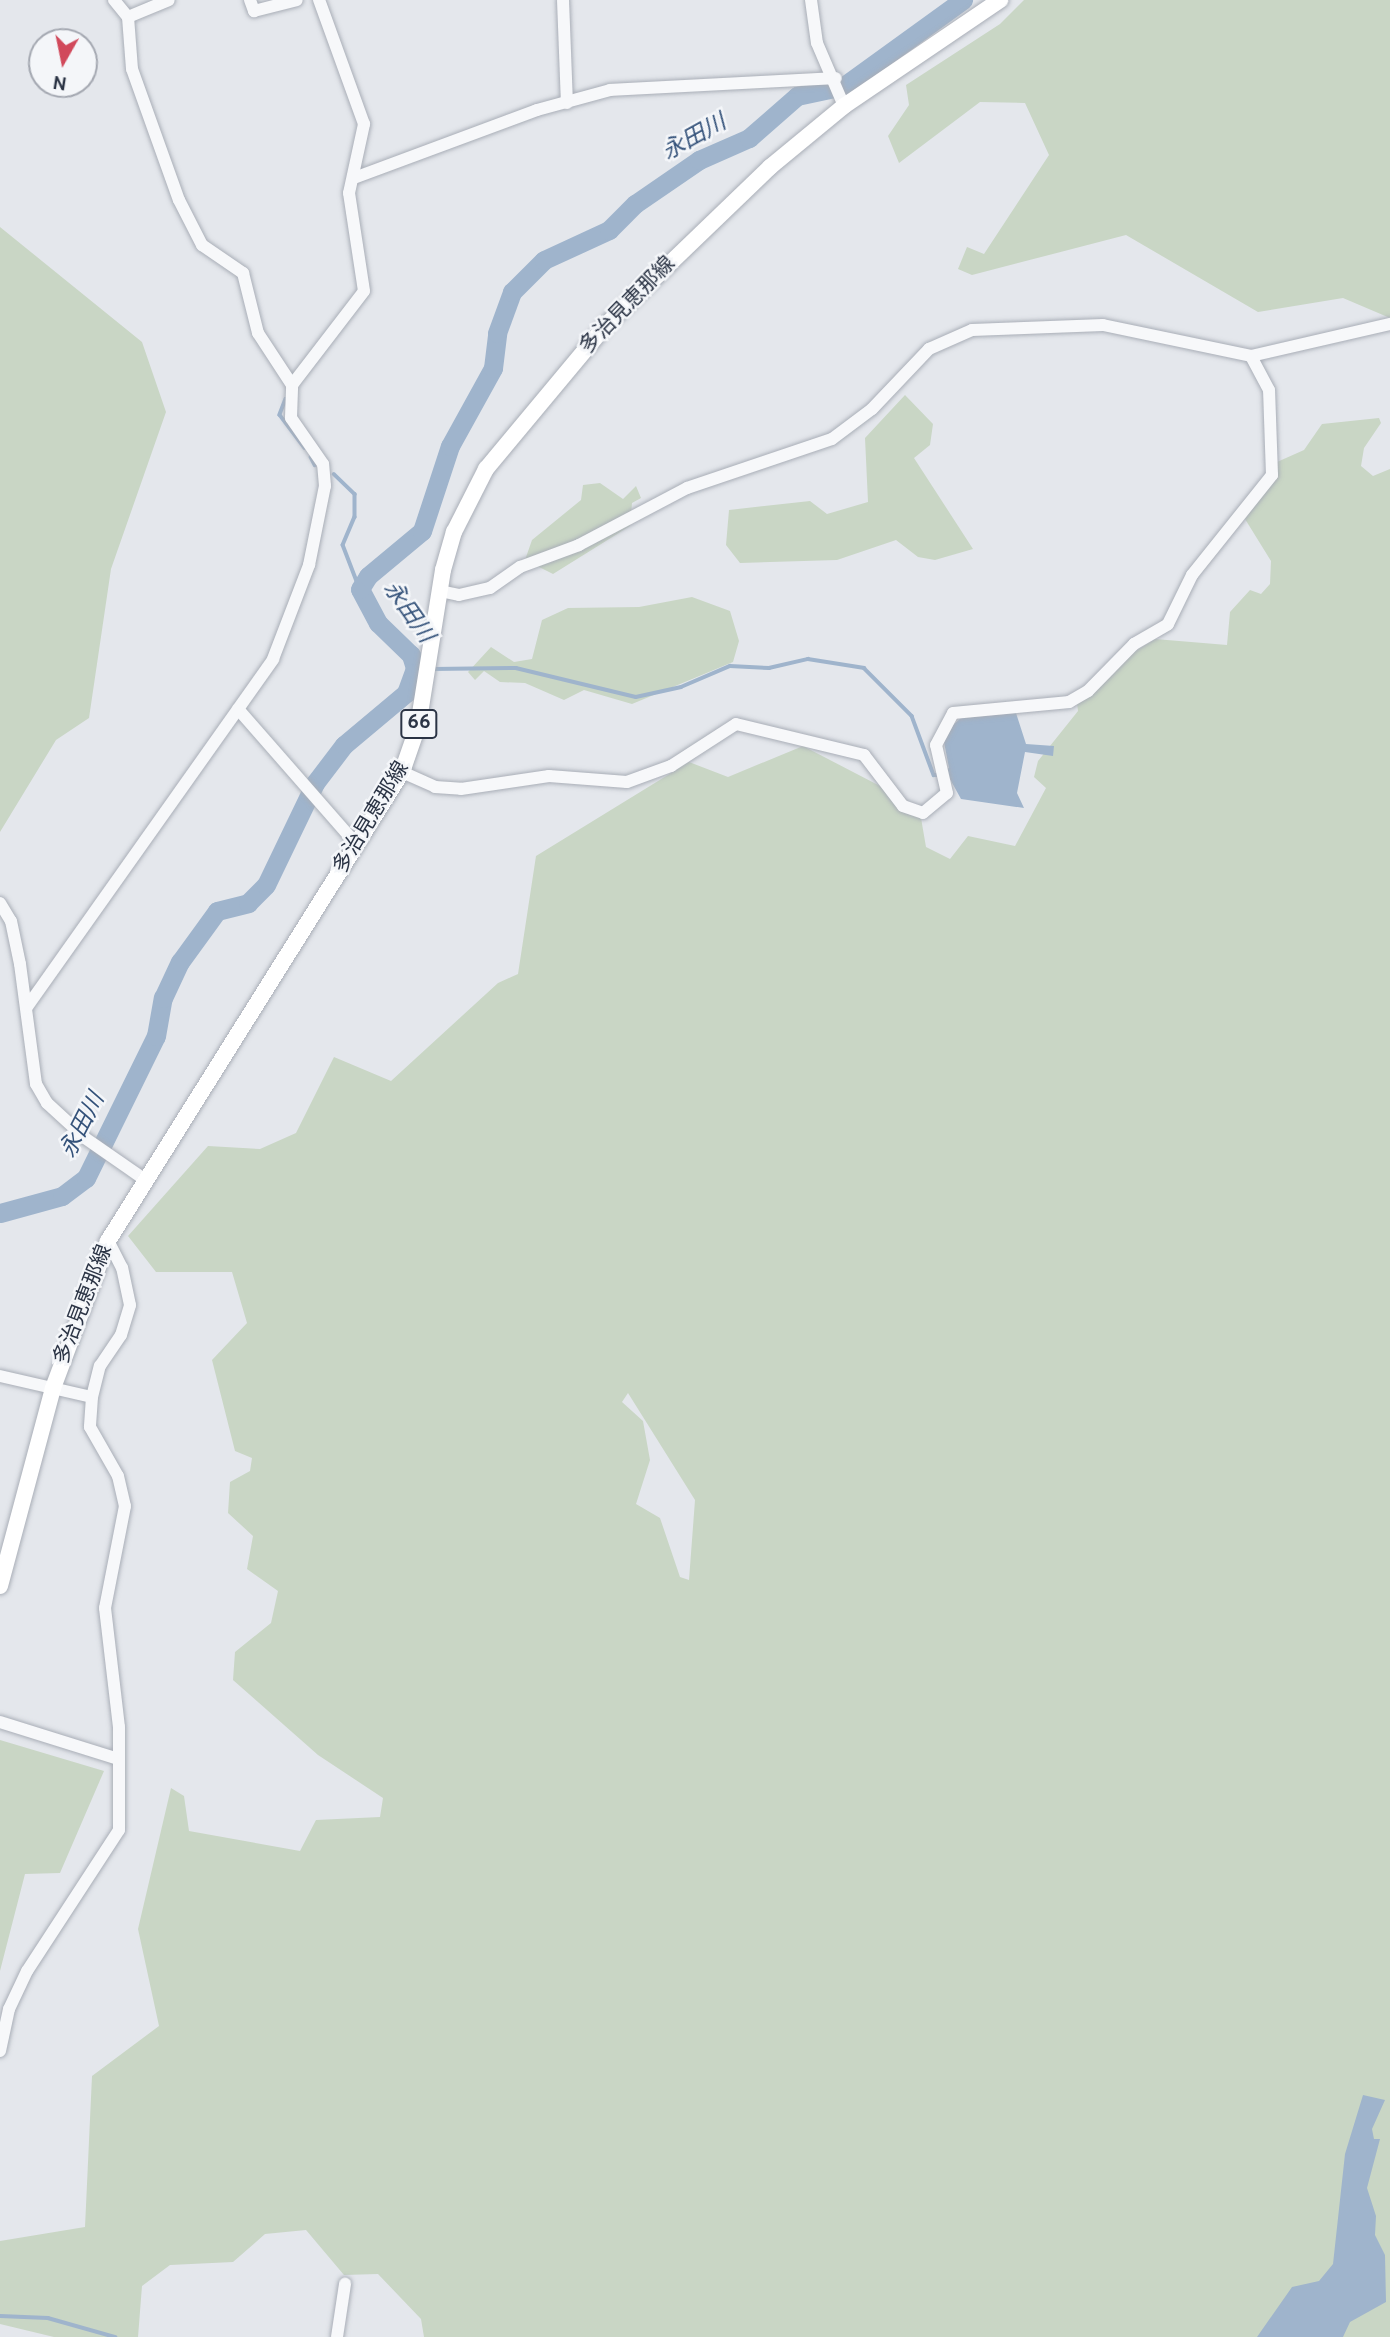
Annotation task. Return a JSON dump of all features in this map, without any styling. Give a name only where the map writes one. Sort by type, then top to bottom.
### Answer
[{"type":"main road","name":"多治見恵那線","points":[[0,1586],[53,1388],[108,1241],[144,1179],[402,772],[418,726],[440,591],[454,532],[505,444],[607,324],[770,167],[844,106],[1000,0]]},
{"type":"street","points":[[27,1007],[273,659],[303,583],[323,508],[323,464],[291,418],[292,385],[258,333],[243,273],[202,245],[179,200],[132,69],[128,17],[114,0]]},
{"type":"street","points":[[128,17],[170,0]]},
{"type":"street","points":[[250,0],[254,11],[297,0]]},
{"type":"street","points":[[292,385],[364,290],[349,208],[364,124],[319,0]]},
{"type":"street","points":[[563,0],[567,103]]},
{"type":"street","points":[[811,0],[817,43],[836,78],[844,106]]},
{"type":"street","points":[[354,178],[567,103],[632,86],[836,78]]},
{"type":"street","points":[[440,591],[459,595],[489,588],[520,567],[579,545],[687,488],[832,439],[872,409],[929,349],[972,331],[1103,325],[1251,356],[1390,324]]},
{"type":"street","points":[[402,772],[435,787],[461,789],[549,776],[627,782],[670,766],[736,724],[864,755],[903,806],[923,813],[947,793],[936,745],[953,713],[1069,702],[1088,691],[1134,644],[1168,624],[1192,575],[1272,475],[1269,390],[1251,356]]},
{"type":"street","points":[[238,709],[357,845]]},
{"type":"street","points":[[0,903],[11,921],[27,1007],[36,1084],[47,1103],[85,1138],[106,1156],[144,1179]]},
{"type":"street","points":[[0,2051],[5,2008],[115,1838],[120,1818],[118,1759],[105,1608],[125,1506],[118,1476],[90,1427],[92,1397],[100,1366],[121,1335],[130,1306],[122,1268],[108,1241]]},
{"type":"street","points":[[0,1376],[92,1397]]},
{"type":"street","points":[[0,1722],[118,1759]]},
{"type":"street","points":[[337,2337],[345,2284]]},
{"type":"green space","points":[[1024,0],[1390,0],[1390,318],[1343,298],[1258,312],[1126,235],[972,275],[958,269],[967,247],[984,254],[1049,155],[1025,103],[980,102],[899,163],[888,136],[909,105],[906,85],[1000,24]]},
{"type":"green space","points":[[0,227],[142,342],[166,412],[111,569],[89,718],[56,740],[0,832]]},
{"type":"green space","points":[[905,395],[933,424],[930,445],[914,458],[973,549],[935,560],[918,557],[896,540],[837,560],[740,563],[726,545],[729,510],[810,501],[827,514],[868,502],[865,438]]},
{"type":"green space","points":[[1379,418],[1381,423],[1364,448],[1361,466],[1373,476],[1390,469],[1390,2337],[424,2337],[421,2319],[378,2274],[344,2275],[306,2230],[265,2234],[233,2262],[170,2265],[142,2286],[138,2337],[54,2337],[0,2324],[0,2241],[85,2227],[92,2076],[159,2026],[138,1929],[171,1788],[184,1796],[189,1831],[300,1851],[316,1820],[380,1817],[383,1798],[318,1755],[233,1680],[235,1652],[271,1623],[278,1591],[247,1569],[253,1536],[228,1513],[230,1482],[250,1471],[252,1458],[235,1451],[212,1360],[247,1323],[232,1272],[156,1272],[128,1236],[208,1146],[260,1149],[296,1133],[334,1057],[391,1081],[498,983],[518,974],[536,856],[689,762],[728,777],[803,746],[905,799],[921,818],[926,847],[950,859],[968,836],[1015,846],[1046,788],[1034,777],[1038,761],[1078,711],[1077,703],[1123,659],[1155,639],[1227,645],[1230,612],[1250,590],[1261,594],[1270,584],[1271,561],[1245,519],[1272,482],[1277,462],[1304,450],[1322,424]],"holes":[[[628,1393],[695,1500],[689,1580],[680,1577],[660,1518],[636,1504],[650,1460],[643,1421],[622,1402]]]},
{"type":"green space","points":[[600,483],[623,499],[636,486],[641,498],[632,503],[630,526],[553,574],[525,560],[532,540],[581,500],[583,485]]},
{"type":"green space","points":[[692,597],[730,611],[739,641],[733,662],[632,704],[584,690],[564,700],[525,683],[500,682],[484,671],[475,680],[468,672],[491,647],[514,662],[532,659],[542,620],[568,608],[639,607]]},
{"type":"green space","points":[[0,1740],[104,1771],[60,1873],[25,1874],[0,1971]]},
{"type":"water","points":[[1016,713],[1026,744],[1054,746],[1053,756],[1025,752],[1017,793],[1024,808],[961,799],[945,770],[949,768],[944,742],[953,725],[961,718]]},
{"type":"water","points":[[1363,2095],[1385,2100],[1372,2129],[1374,2139],[1380,2139],[1367,2188],[1376,2216],[1375,2235],[1385,2255],[1386,2302],[1350,2322],[1343,2337],[1257,2337],[1292,2287],[1319,2281],[1333,2264],[1345,2154]]},
{"type":"waterway","name":"永田川","points":[[0,1213],[62,1196],[86,1178],[156,1036],[163,998],[180,962],[217,911],[248,903],[266,885],[315,783],[344,745],[406,693],[415,668],[411,655],[378,623],[360,589],[368,576],[422,531],[450,446],[493,368],[497,333],[512,292],[544,260],[609,230],[635,204],[699,160],[749,138],[797,96],[844,86],[963,0]]},
{"type":"waterway","points":[[286,399],[280,415],[305,448]]},
{"type":"waterway","points":[[311,457],[315,465]]},
{"type":"waterway","points":[[334,474],[355,494],[355,517],[343,545],[360,589]]},
{"type":"waterway","points":[[433,669],[516,668],[636,697],[681,687],[730,666],[769,668],[808,659],[864,668],[912,716],[934,775],[940,775]]},
{"type":"waterway","points":[[0,2316],[48,2318],[115,2337]]}]
